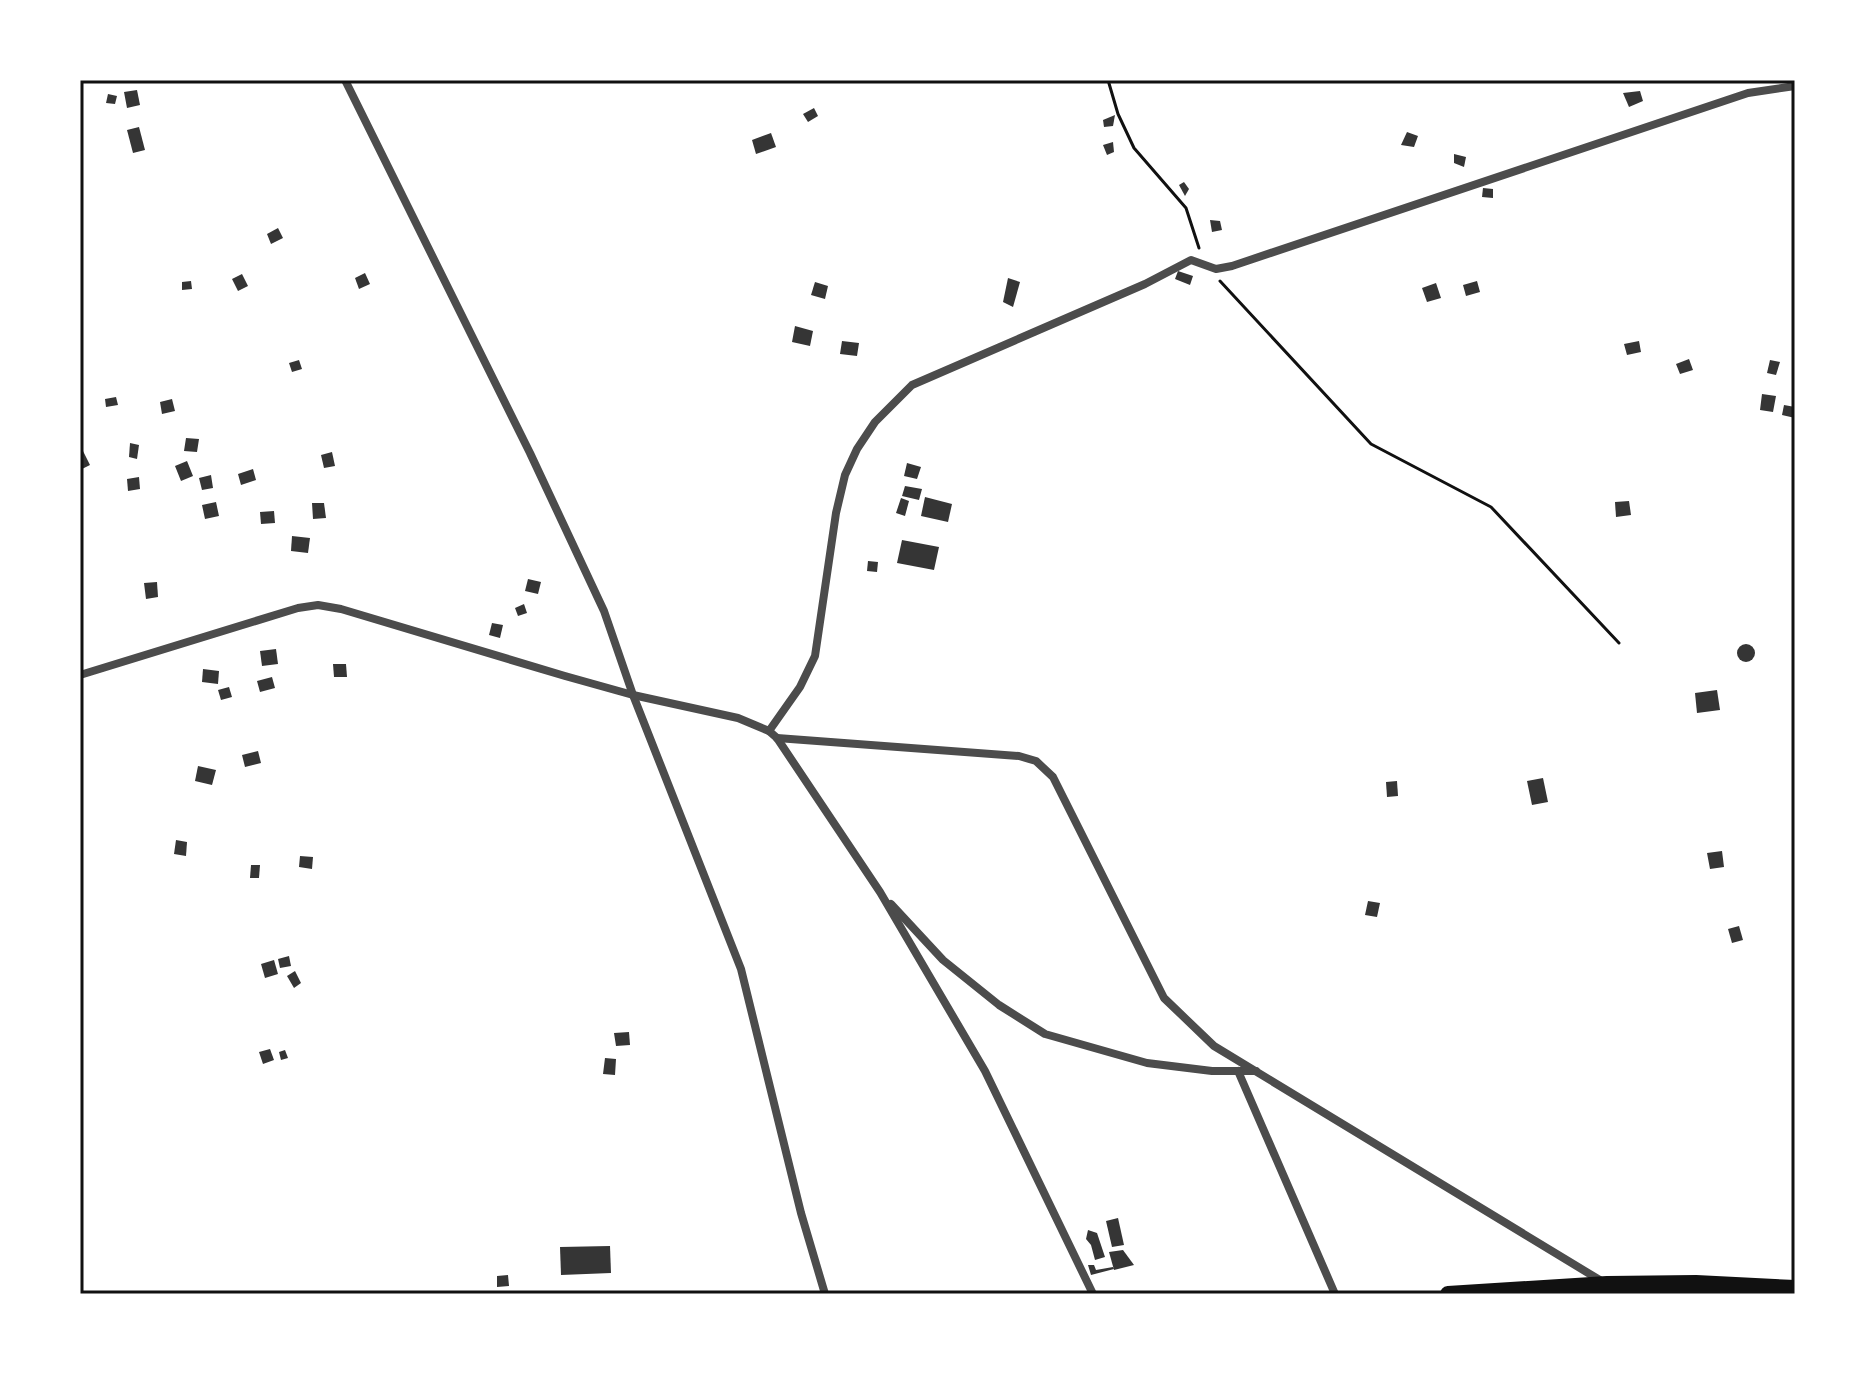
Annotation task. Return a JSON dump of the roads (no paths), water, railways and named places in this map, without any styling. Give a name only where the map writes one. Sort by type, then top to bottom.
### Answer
[{"type":"main road","points":[[1448,1294],[1607,1284],[1696,1283],[1793,1290]]},
{"type":"street","points":[[345,80],[542,478],[604,611],[633,695],[741,969],[801,1213],[825,1294]]},
{"type":"street","points":[[769,731],[800,687],[815,656],[836,513],[845,475],[863,440],[894,401],[912,385],[1145,284],[1191,260],[1216,269],[1232,266],[1748,93],[1795,86]]},
{"type":"street","points":[[80,675],[298,608],[318,605],[395,624],[633,695],[725,714],[769,731],[777,738],[880,892],[985,1071],[1093,1294]]},
{"type":"street","points":[[777,738],[1019,756],[1036,761],[1053,777],[1164,998],[1214,1046],[1607,1284]]},
{"type":"street","points":[[880,892],[943,960],[999,1005],[1045,1034],[1147,1063],[1212,1071],[1257,1071]]},
{"type":"street","points":[[1238,1071],[1335,1294]]}]
